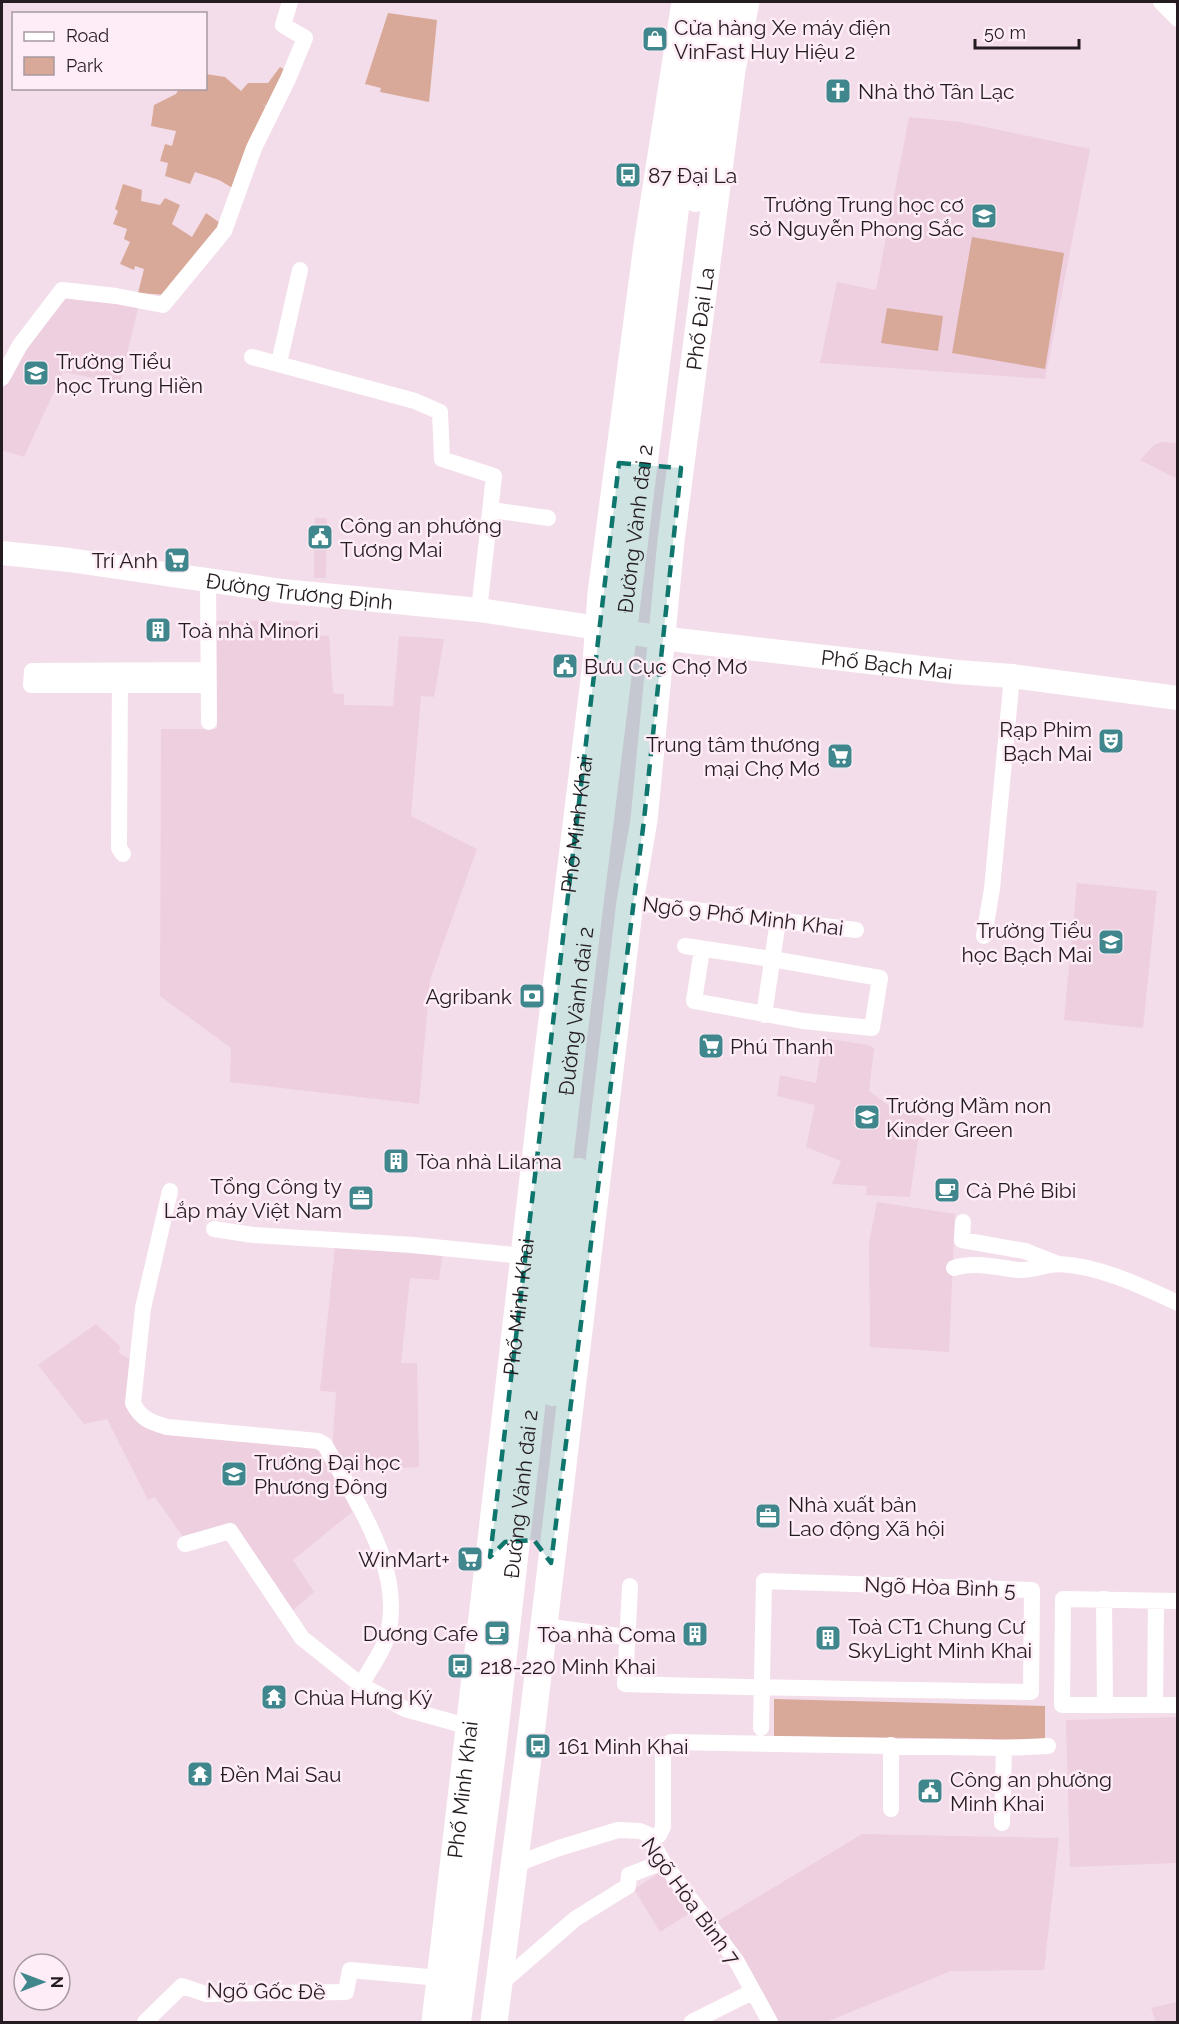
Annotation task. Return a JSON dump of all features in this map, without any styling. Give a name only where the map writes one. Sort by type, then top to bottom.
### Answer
[{"type":"highway","points":[[699,2],[704,64]]},
{"type":"highway","name":"Đường Vành đai 2","points":[[477,2022],[506,1794],[638,651],[698,183],[705,2]]},
{"type":"highway","name":"Đường Vành đai 2","points":[[456,2022],[491,1752],[573,1035],[704,64],[726,2]]},
{"type":"highway","points":[[704,64],[734,2]]},
{"type":"main road","points":[[599,628],[601,594],[647,245],[686,2]]},
{"type":"main road","name":"Phố Đại La","points":[[663,638],[664,603],[732,70],[746,2]]},
{"type":"main road","points":[[619,463],[681,468]]},
{"type":"main road","name":"Đường Trương Định","points":[[2,553],[69,560],[282,591],[479,610],[599,628]]},
{"type":"main road","name":"Phố Bạch Mai","points":[[599,628],[663,638],[957,672],[1012,676],[1178,698]]},
{"type":"main road","name":"Phố Minh Khai","points":[[435,2022],[599,628]]},
{"type":"main road","points":[[494,2022],[544,1626],[630,902],[644,820],[663,638]]},
{"type":"main road","points":[[502,1453],[512,1466],[530,1476],[553,1472],[564,1458]]},
{"type":"main road","points":[[490,1557],[497,1547],[505,1542],[528,1537],[542,1545],[551,1563]]},
{"type":"street","points":[[2,378],[20,345],[62,290],[116,296],[163,305],[224,231],[254,148],[288,78],[304,38],[283,25],[290,2]]},
{"type":"street","points":[[1161,2],[1178,19]]},
{"type":"street","points":[[279,363],[300,270]]},
{"type":"street","points":[[252,357],[415,401],[440,412],[442,459],[494,476],[479,610]]},
{"type":"street","points":[[492,510],[548,518]]},
{"type":"street","points":[[208,581],[209,722]]},
{"type":"street","points":[[984,936],[993,878],[1012,676]]},
{"type":"street","points":[[123,854],[119,848],[120,678],[208,677]]},
{"type":"street","name":"Ngõ 9 Phố Minh Khai","points":[[630,902],[856,930]]},
{"type":"street","points":[[764,1015],[778,921]]},
{"type":"street","points":[[685,946],[880,978],[872,1028],[764,1015],[694,1002],[702,950]]},
{"type":"street","points":[[170,1191],[143,1308],[133,1403],[140,1416],[151,1422],[167,1426],[318,1441],[325,1445],[377,1542],[391,1590],[391,1613],[387,1638],[361,1685]]},
{"type":"street","points":[[963,1222],[962,1240],[1025,1251],[1058,1264],[1091,1270],[1138,1284],[1178,1303]]},
{"type":"street","points":[[214,1229],[253,1235],[413,1245],[524,1256]]},
{"type":"street","points":[[954,1268],[970,1266],[1022,1270],[1058,1264]]},
{"type":"street","points":[[185,1544],[230,1531],[302,1638],[361,1685],[405,1709],[470,1727]]},
{"type":"street","name":"Ngõ Hòa Bình 5","points":[[630,1586],[625,1684],[762,1688],[1031,1692],[1032,1590],[764,1581],[762,1688],[761,1728]]},
{"type":"street","points":[[1178,1601],[1063,1599],[1062,1705],[1178,1705]]},
{"type":"street","points":[[1104,1599],[1105,1704]]},
{"type":"street","points":[[1155,1704],[1156,1601]]},
{"type":"street","points":[[544,1626],[626,1637]]},
{"type":"street","points":[[651,1840],[663,1827],[662,1756],[666,1744],[680,1742],[1004,1748],[1048,1746]]},
{"type":"street","points":[[891,1745],[891,1809]]},
{"type":"street","points":[[1002,1823],[1004,1748]]},
{"type":"street","name":"Ngõ Hòa Bình 7","points":[[514,1865],[558,1848],[618,1830],[640,1831],[647,1834],[663,1862],[736,1962],[770,2022]]},
{"type":"street","points":[[498,1986],[575,1919],[628,1886],[629,1875],[663,1862]]},
{"type":"street","name":"Ngõ Gốc Đề","points":[[145,2022],[182,1986],[206,1994],[263,1995],[346,1992],[350,1970],[440,1978]]},
{"type":"street","points":[[692,2022],[752,1992]]},
{"type":"highlighted area","points":[[619,463],[681,468],[644,820],[551,1563],[534,1540],[505,1542],[490,1557]]},
{"type":"shaded area","name":"Trường Trung học cơ sở Nguyễn Phong Sắc","points":[[909,117],[961,122],[1090,149],[1045,379],[820,363],[837,282],[876,290]]},
{"type":"shaded area","name":"Trường Tiểu học Trung Hiền","points":[[62,293],[139,304],[120,383],[63,372],[24,457],[2,450],[2,391],[22,345]]},
{"type":"shaded area","points":[[1162,442],[1177,443],[1175,478],[1140,460],[1154,445]]},
{"type":"shaded area","name":"Công an phường Tương Mai","points":[[315,518],[327,518],[326,578],[314,578]]},
{"type":"shaded area","points":[[216,621],[299,621],[299,634],[329,636],[333,693],[344,694],[344,705],[393,706],[399,636],[444,639],[434,697],[421,696],[411,816],[477,849],[430,980],[419,1104],[230,1082],[231,1048],[160,996],[161,729],[217,729]]},
{"type":"shaded area","name":"Trường Tiểu học Bạch Mai","points":[[1077,883],[1157,891],[1143,1028],[1064,1020]]},
{"type":"shaded area","name":"Trường Mầm non Kinder Green","points":[[823,1038],[874,1048],[869,1091],[899,1113],[914,1114],[928,1120],[918,1139],[910,1197],[866,1195],[867,1186],[832,1184],[841,1161],[806,1147],[815,1105],[777,1096],[780,1075],[816,1083]]},
{"type":"shaded area","points":[[877,1202],[955,1214],[949,1352],[870,1347],[869,1243]]},
{"type":"shaded area","name":"Tổng Công ty Lắp máy Việt Nam","points":[[335,1247],[442,1256],[439,1280],[410,1278],[401,1363],[417,1363],[419,1467],[340,1472],[332,1450],[336,1392],[320,1391]]},
{"type":"shaded area","name":"Trường Đại học Phương Đông","points":[[96,1324],[120,1346],[119,1353],[133,1361],[137,1417],[318,1447],[323,1451],[352,1512],[293,1560],[314,1592],[290,1613],[236,1532],[186,1541],[155,1497],[148,1500],[107,1419],[84,1424],[38,1365]]},
{"type":"shaded area","points":[[1177,1717],[1177,1863],[1070,1867],[1066,1720]]},
{"type":"shaded area","points":[[862,1834],[1059,1838],[1044,1970],[951,1971],[826,2022],[772,2022],[713,1924]]},
{"type":"shaded area","points":[[661,1872],[688,1914],[660,1932],[634,1889]]},
{"type":"shaded area","points":[[1177,2002],[1177,2022],[1156,2022],[1151,2008]]},
{"type":"green space","points":[[388,13],[437,20],[429,102],[380,92],[381,88],[365,84]]},
{"type":"green space","points":[[280,67],[289,72],[271,109],[262,104],[267,108],[236,190],[219,180],[195,172],[190,184],[165,176],[168,163],[160,161],[165,144],[172,146],[176,131],[151,126],[154,105],[176,94],[178,90],[207,90],[207,74],[225,77],[241,91],[248,83],[268,83]]},
{"type":"green space","points":[[123,184],[142,190],[141,201],[160,205],[165,198],[180,205],[172,224],[192,237],[206,213],[223,225],[168,295],[138,293],[144,269],[135,266],[134,270],[120,264],[130,242],[124,239],[127,229],[113,224]]},
{"type":"green space","points":[[972,237],[1064,253],[1045,369],[952,353]]},
{"type":"green space","points":[[887,308],[943,316],[938,351],[881,343]]},
{"type":"green space","points":[[774,1699],[1045,1706],[1045,1740],[774,1736]]},
{"type":"place","name":"Cửa hàng Xe máy điện VinFast Huy Hiệu 2","points":[[655,39]]},
{"type":"place","name":"Nhà thờ Tân Lạc","points":[[838,91]]},
{"type":"place","name":"87 Đại La","points":[[628,175]]},
{"type":"place","name":"Trường Trung học cơ sở Nguyễn Phong Sắc","points":[[984,216]]},
{"type":"place","name":"Trường Tiểu học Trung Hiền","points":[[36,373]]},
{"type":"place","name":"Công an phường Tương Mai","points":[[320,537]]},
{"type":"place","name":"Trí Anh","points":[[177,560]]},
{"type":"place","name":"Toà nhà Minori","points":[[158,630]]},
{"type":"place","name":"Bưu Cục Chợ Mơ","points":[[565,666]]},
{"type":"place","name":"Rạp Phim Bạch Mai","points":[[1111,741]]},
{"type":"place","name":"Trung tâm thương mại Chợ Mơ","points":[[840,756]]},
{"type":"place","name":"Trường Tiểu học Bạch Mai","points":[[1111,942]]},
{"type":"place","name":"Agribank","points":[[532,996]]},
{"type":"place","name":"Phú Thanh","points":[[711,1046]]},
{"type":"place","name":"Trường Mầm non Kinder Green","points":[[867,1117]]},
{"type":"place","name":"Tòa nhà Lilama","points":[[396,1161]]},
{"type":"place","name":"Cà Phê Bibi","points":[[947,1190]]},
{"type":"place","name":"Tổng Công ty Lắp máy Việt Nam","points":[[361,1198]]},
{"type":"place","name":"Trường Đại học Phương Đông","points":[[234,1474]]},
{"type":"place","name":"Nhà xuất bản Lao động Xã hội","points":[[768,1516]]},
{"type":"place","name":"WinMart+","points":[[470,1559]]},
{"type":"place","name":"Dương Cafe","points":[[497,1633]]},
{"type":"place","name":"Tòa nhà Coma","points":[[695,1634]]},
{"type":"place","name":"Toà CT1 Chung Cư SkyLight Minh Khai","points":[[828,1638]]},
{"type":"place","name":"218-220 Minh Khai","points":[[460,1666]]},
{"type":"place","name":"Chùa Hưng Ký","points":[[274,1697]]},
{"type":"place","name":"161 Minh Khai","points":[[538,1746]]},
{"type":"place","name":"Đền Mai Sau","points":[[200,1774]]},
{"type":"place","name":"Công an phường Minh Khai","points":[[930,1791]]}]
